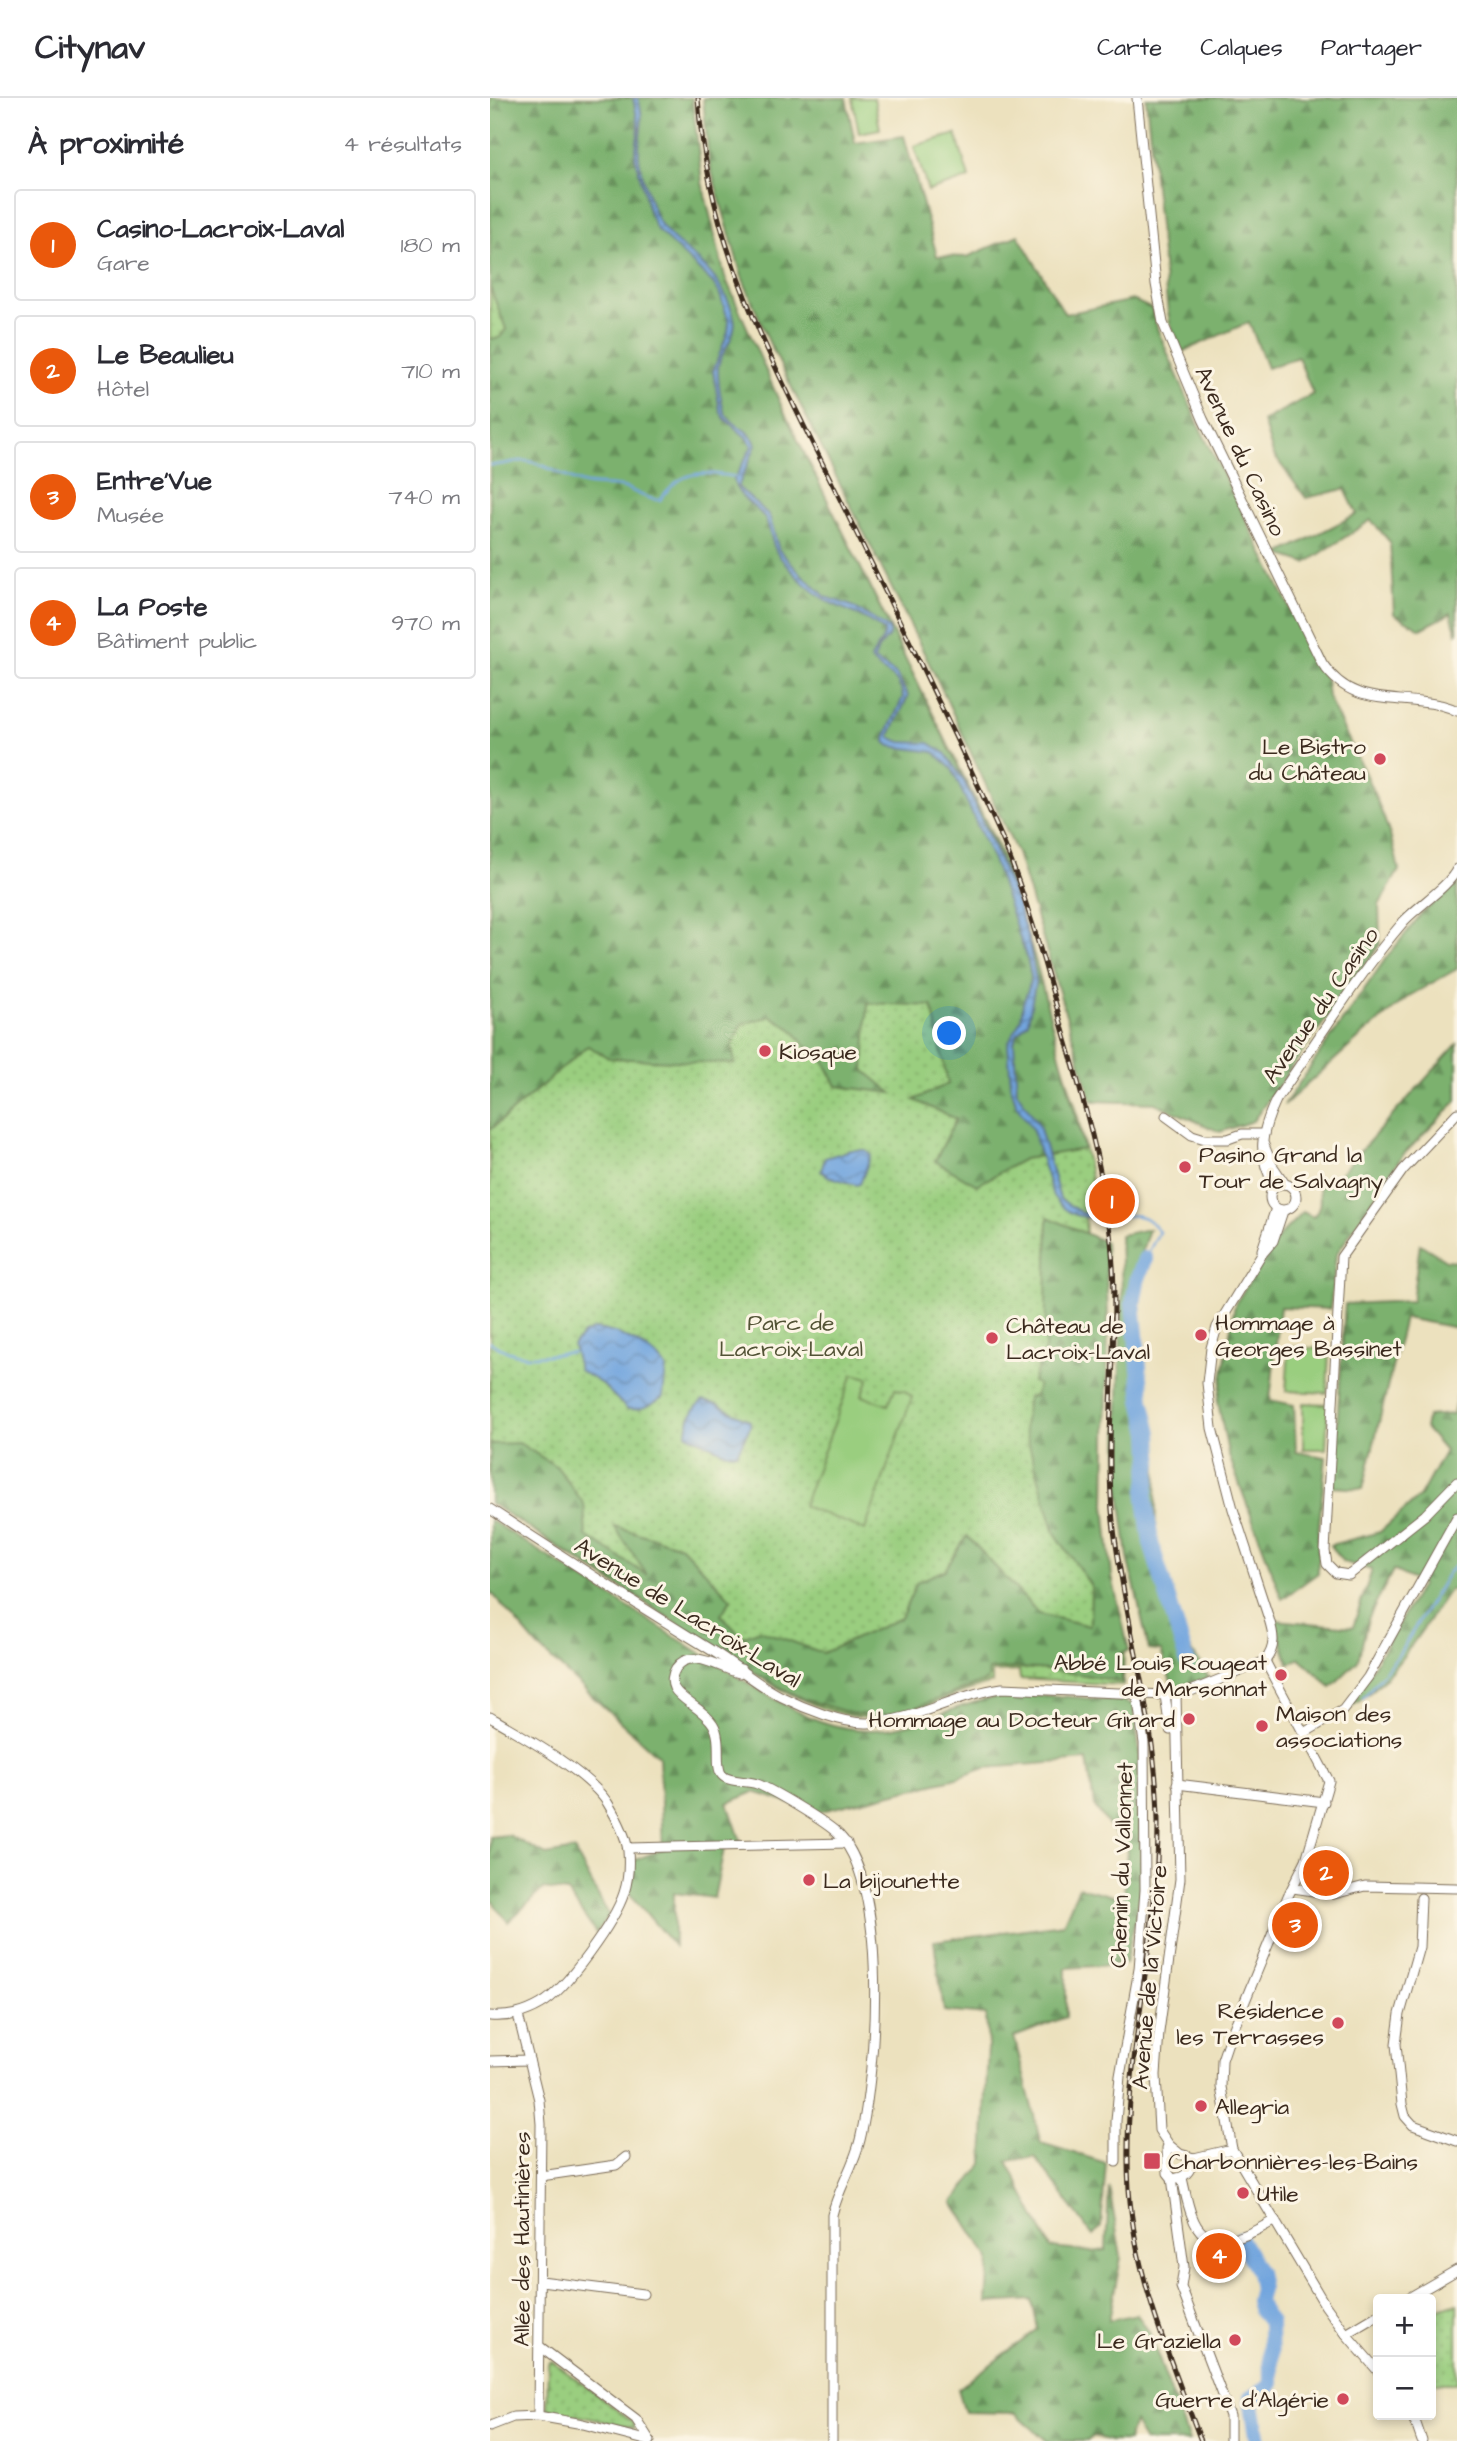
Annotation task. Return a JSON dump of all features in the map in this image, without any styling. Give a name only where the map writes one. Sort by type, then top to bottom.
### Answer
[{"type":"street","name":"Avenue du Casino","points":[[1137,98],[1156,284],[1163,323],[1209,431],[1322,663],[1336,682],[1355,692],[1434,703],[1457,711]]},
{"type":"street","name":"Avenue du Casino","points":[[1280,1185],[1264,1145],[1266,1120],[1276,1100],[1404,922],[1447,882],[1457,869]]},
{"type":"street","points":[[1457,1113],[1404,1170],[1347,1246],[1341,1258],[1325,1551],[1328,1564],[1336,1573],[1349,1575],[1425,1515],[1457,1482]]},
{"type":"street","points":[[1166,1116],[1192,1135],[1205,1139],[1264,1134]]},
{"type":"street","points":[[1280,1185],[1292,1187],[1296,1198],[1291,1208],[1280,1209],[1269,1198],[1280,1185]]},
{"type":"street","points":[[1170,1695],[1191,1691],[1265,1661],[1273,1645],[1273,1633],[1233,1509],[1208,1406],[1207,1383],[1211,1348],[1223,1315],[1261,1255],[1273,1241],[1280,1209]]},
{"type":"street","name":"Avenue de Lacroix-Laval","points":[[490,1508],[780,1697],[827,1715],[866,1723],[901,1720],[983,1690],[1002,1688],[1170,1695]]},
{"type":"street","points":[[1304,1733],[1343,1710],[1368,1677],[1457,1517]]},
{"type":"street","points":[[741,1670],[739,1674],[702,1659],[688,1659],[677,1667],[672,1677],[673,1687],[698,1707],[714,1726],[718,1736],[718,1768],[722,1775],[729,1779],[758,1784],[834,1830],[847,1843],[864,1894],[872,1935],[875,2004],[871,2078],[859,2145],[835,2201],[832,2215],[832,2441]]},
{"type":"street","points":[[1265,1661],[1329,1781],[1310,1851],[1222,2060],[1222,2093],[1232,2149],[1325,2305],[1373,2365]]},
{"type":"street","name":"Chemin du Vallonnet","points":[[1116,2162],[1120,2076],[1139,1969],[1145,1890],[1144,1743],[1137,1694]]},
{"type":"street","name":"Avenue de la Victoire","points":[[1170,1695],[1177,1784],[1180,1879],[1156,2075],[1159,2130],[1169,2145],[1168,2173],[1172,2178],[1184,2267],[1181,2287],[1230,2416],[1230,2441]]},
{"type":"street","points":[[490,1717],[539,1746],[592,1784],[607,1801],[628,1848],[624,1893],[609,1924],[554,1994],[544,2003],[518,2015],[490,2017]]},
{"type":"street","points":[[1177,1784],[1324,1802]]},
{"type":"street","points":[[628,1848],[847,1843]]},
{"type":"street","points":[[1293,1888],[1334,1894],[1365,1886],[1457,1888]]},
{"type":"street","points":[[1421,1898],[1419,1947],[1400,2014],[1396,2044],[1402,2104],[1405,2116],[1413,2125],[1457,2141]]},
{"type":"street","name":"Allée des Hautinières","points":[[518,2015],[539,2100],[541,2281],[538,2416]]},
{"type":"street","points":[[490,2061],[529,2060]]},
{"type":"street","points":[[1169,2145],[1180,2154],[1194,2158],[1232,2149]]},
{"type":"street","points":[[541,2176],[616,2165],[626,2157]]},
{"type":"street","points":[[1172,2178],[1182,2178],[1188,2174],[1194,2158]]},
{"type":"street","points":[[1182,2178],[1192,2217],[1203,2232],[1213,2239],[1236,2239],[1275,2220]]},
{"type":"street","points":[[1416,2294],[1457,2270]]},
{"type":"street","points":[[541,2281],[643,2294]]},
{"type":"street","points":[[1346,2334],[1373,2318]]},
{"type":"street","points":[[539,2346],[635,2419],[649,2441]]},
{"type":"street","points":[[490,2426],[513,2417],[538,2416],[649,2441]]},
{"type":"street","points":[[1415,2420],[1422,2441]]},
{"type":"green space","name":"Parc de Lacroix-Laval","points":[[490,98],[686,98],[699,219],[739,321],[1004,858],[1029,942],[1036,979],[1076,1108],[1096,1203],[1085,1211],[1100,1584],[1124,1655],[1123,1685],[1020,1679],[1019,1671],[992,1672],[992,1683],[890,1717],[849,1715],[823,1708],[747,1669],[490,1502]]},
{"type":"green space","points":[[490,98],[692,98],[702,182],[725,277],[784,412],[985,821],[1010,880],[1036,962],[1084,1149],[1024,1159],[977,1185],[935,1161],[956,1119],[914,1100],[948,1084],[932,1006],[868,1003],[864,1070],[892,1093],[837,1086],[819,1052],[805,1046],[793,1030],[771,1016],[742,1024],[732,1045],[735,1064],[609,1058],[588,1046],[490,1130],[490,339],[500,337],[506,329],[490,287]]},
{"type":"green space","points":[[703,98],[846,98],[855,143],[904,136],[937,256],[967,257],[1018,235],[1065,314],[1133,300],[1152,309],[1158,331],[1201,430],[1326,680],[1328,697],[1387,825],[1399,870],[1379,905],[1380,944],[1253,1121],[1220,1132],[1155,1103],[1092,1101],[1017,853],[939,683],[769,342],[742,277],[709,162]]},
{"type":"green space","points":[[852,98],[874,98],[880,129],[859,133]]},
{"type":"green space","points":[[1146,98],[1457,98],[1457,634],[1451,613],[1421,629],[1394,614],[1390,542],[1371,520],[1306,563],[1279,554],[1357,514],[1345,489],[1306,498],[1273,454],[1263,421],[1313,394],[1298,357],[1267,368],[1249,322],[1182,352],[1170,324],[1167,304]]},
{"type":"green space","points":[[956,134],[969,178],[928,191],[914,146]]},
{"type":"green space","points":[[1457,884],[1457,969],[1409,996],[1284,1105],[1384,961],[1422,913]]},
{"type":"green space","points":[[1457,1044],[1457,1101],[1402,1156],[1336,1255],[1330,1309],[1280,1307],[1270,1400],[1294,1405],[1296,1452],[1326,1457],[1318,1535],[1318,1573],[1282,1599],[1228,1453],[1218,1402],[1235,1304],[1280,1235],[1303,1212],[1313,1217],[1316,1214],[1320,1203],[1319,1187],[1337,1177]]},
{"type":"green space","points":[[1048,1217],[1105,1242],[1108,1316],[1105,1505],[1112,1577],[1129,1651],[1121,1653],[1122,1682],[1073,1673],[1004,1668],[989,1670],[988,1680],[899,1714],[875,1716],[850,1713],[803,1699],[768,1681],[490,1503],[490,1444],[519,1443],[557,1467],[584,1504],[586,1536],[647,1575],[614,1526],[681,1546],[731,1599],[721,1615],[742,1637],[760,1630],[823,1653],[901,1618],[917,1582],[945,1570],[967,1536],[1039,1614],[1090,1626],[1091,1586],[1055,1533],[1024,1428],[1028,1397],[1035,1396],[1038,1385],[1033,1381],[1045,1348]]},
{"type":"green space","points":[[1149,1229],[1128,1294],[1140,1407],[1157,1458],[1155,1546],[1183,1637],[1209,1678],[1173,1688],[1161,1651],[1149,1650],[1128,1557],[1119,1486],[1122,1293],[1120,1235]]},
{"type":"green space","points":[[1420,1244],[1446,1260],[1457,1261],[1457,1328],[1404,1318],[1363,1489],[1333,1487],[1345,1304],[1412,1301]]},
{"type":"green space","points":[[1289,1347],[1329,1349],[1327,1393],[1286,1391]]},
{"type":"green space","points":[[853,1374],[869,1378],[862,1396],[888,1405],[895,1389],[905,1391],[912,1397],[865,1530],[803,1506]]},
{"type":"green space","points":[[1457,1396],[1457,1592],[1450,1589],[1393,1669],[1365,1697],[1349,1708],[1422,1584],[1393,1570],[1368,1619],[1358,1661],[1331,1687],[1300,1658],[1289,1664],[1274,1620],[1353,1627],[1372,1570],[1343,1562],[1330,1545],[1380,1532],[1420,1496],[1445,1451],[1425,1428],[1428,1416],[1453,1414]]},
{"type":"green space","points":[[1303,1403],[1328,1404],[1326,1449],[1303,1449]]},
{"type":"green space","points":[[490,1520],[763,1692],[801,1713],[841,1727],[862,1730],[907,1725],[979,1701],[1006,1697],[1056,1696],[1123,1701],[1134,1705],[1140,1760],[1141,1893],[1125,1964],[1066,1968],[1066,2017],[1014,2037],[1041,2143],[1106,2163],[1101,2227],[1093,2236],[1035,2157],[1007,2161],[1051,2248],[1092,2252],[1106,2250],[1109,2187],[1121,2257],[1109,2320],[1137,2314],[1149,2332],[1189,2441],[1144,2441],[1134,2422],[1128,2441],[1111,2441],[1094,2436],[1087,2441],[1047,2441],[1016,2413],[965,2412],[958,2389],[1038,2329],[1032,2300],[987,2303],[990,2259],[953,2202],[983,2164],[988,2046],[986,2015],[944,2011],[934,1941],[1063,1924],[1079,1887],[1124,1899],[1127,1850],[1094,1805],[1087,1760],[985,1768],[957,1778],[818,1812],[754,1792],[728,1803],[741,1842],[725,1844],[714,1898],[674,1893],[674,1946],[629,1893],[633,1861],[663,1849],[659,1757],[538,1647],[490,1591]]},
{"type":"green space","points":[[508,1835],[546,1855],[574,1850],[609,1916],[596,1933],[567,1892],[543,1889],[508,1922],[490,1901],[490,1837]]},
{"type":"green space","points":[[1457,2303],[1457,2383],[1436,2383],[1436,2310]]},
{"type":"green space","points":[[552,2361],[634,2423],[635,2428],[547,2409],[548,2363]]},
{"type":"water","points":[[633,98],[638,98],[641,115],[640,161],[657,218],[670,236],[715,279],[729,302],[734,318],[732,336],[719,363],[720,394],[727,416],[750,435],[756,445],[738,487],[769,515],[779,550],[798,571],[826,597],[852,606],[889,629],[889,636],[878,649],[874,660],[896,674],[908,696],[891,738],[901,742],[929,743],[945,753],[964,781],[1018,905],[1029,942],[1036,979],[1028,1022],[1017,1034],[1014,1042],[1017,1092],[1039,1125],[1060,1199],[1082,1213],[1100,1212],[1101,1217],[1074,1214],[1053,1196],[1032,1128],[1017,1106],[1011,1087],[1008,1044],[1021,1019],[1031,977],[1028,962],[995,865],[952,769],[934,752],[890,746],[885,742],[903,697],[898,683],[871,660],[883,639],[884,631],[864,618],[827,601],[802,581],[777,552],[764,517],[742,496],[736,486],[734,480],[752,446],[720,411],[713,371],[728,332],[729,322],[719,292],[713,283],[657,230],[649,212],[635,156],[639,127]]},
{"type":"water","points":[[851,1150],[866,1150],[871,1155],[860,1184],[828,1176],[821,1171],[825,1158]]},
{"type":"water","points":[[594,1329],[634,1342],[661,1361],[666,1368],[663,1397],[647,1407],[627,1409],[602,1384],[579,1370],[573,1345],[583,1334]]},
{"type":"water","points":[[703,1401],[717,1404],[750,1421],[750,1427],[737,1453],[726,1453],[687,1434],[691,1416]]},
{"type":"waterway","points":[[490,465],[532,462],[582,483],[620,487],[660,500],[676,482],[693,475],[703,473],[736,477]]},
{"type":"waterway","points":[[1126,1216],[1145,1218],[1159,1232],[1145,1259]]},
{"type":"waterway","points":[[1145,1259],[1133,1303],[1142,1400],[1150,1433],[1151,1456],[1145,1498],[1151,1543],[1187,1661]]},
{"type":"waterway","points":[[490,1342],[510,1353],[520,1355],[540,1356],[573,1352]]},
{"type":"waterway","points":[[1363,1698],[1399,1654],[1448,1573],[1457,1564]]},
{"type":"waterway","points":[[1240,2239],[1258,2272],[1261,2289],[1258,2301],[1261,2311],[1270,2322],[1271,2383],[1251,2398],[1258,2441]]},
{"type":"railway","points":[[698,98],[704,152],[728,251],[765,345],[1002,838],[1049,978],[1101,1174],[1113,1266],[1114,1330],[1110,1425],[1113,1521],[1152,1745],[1158,1821],[1153,1913],[1130,2097],[1129,2189],[1138,2254],[1146,2286],[1166,2349],[1201,2441]]},
{"type":"place","name":"Le Bistro du Château","points":[[1380,759]]},
{"type":"place","name":"Kiosque","points":[[765,1051]]},
{"type":"place","name":"Pasino Grand la Tour de Salvagny","points":[[1185,1167]]},
{"type":"place","name":"Casino-Lacroix-Laval","points":[[1112,1201]]},
{"type":"place","name":"Hommage à Georges Bassinet","points":[[1201,1335]]},
{"type":"place","name":"Château de Lacroix-Laval","points":[[992,1338]]},
{"type":"place","name":"Abbé Louis Rougeat de Marsonnat","points":[[1281,1675]]},
{"type":"place","name":"Hommage au Docteur Girard","points":[[1189,1719]]},
{"type":"place","name":"Maison des associations","points":[[1262,1726]]},
{"type":"place","name":"Le Beaulieu","points":[[1326,1873]]},
{"type":"place","name":"La bijounette","points":[[809,1880]]},
{"type":"place","name":"Entre'Vue","points":[[1295,1925]]},
{"type":"place","name":"Résidence les Terrasses","points":[[1338,2023]]},
{"type":"place","name":"Allegria","points":[[1201,2106]]},
{"type":"place","name":"Charbonnières-les-Bains","points":[[1152,2161]]},
{"type":"place","name":"Utile","points":[[1243,2193]]},
{"type":"place","name":"La Poste","points":[[1219,2256]]},
{"type":"place","name":"Le Graziella","points":[[1235,2340]]},
{"type":"place","name":"Guerre d'Algérie","points":[[1343,2399]]}]
